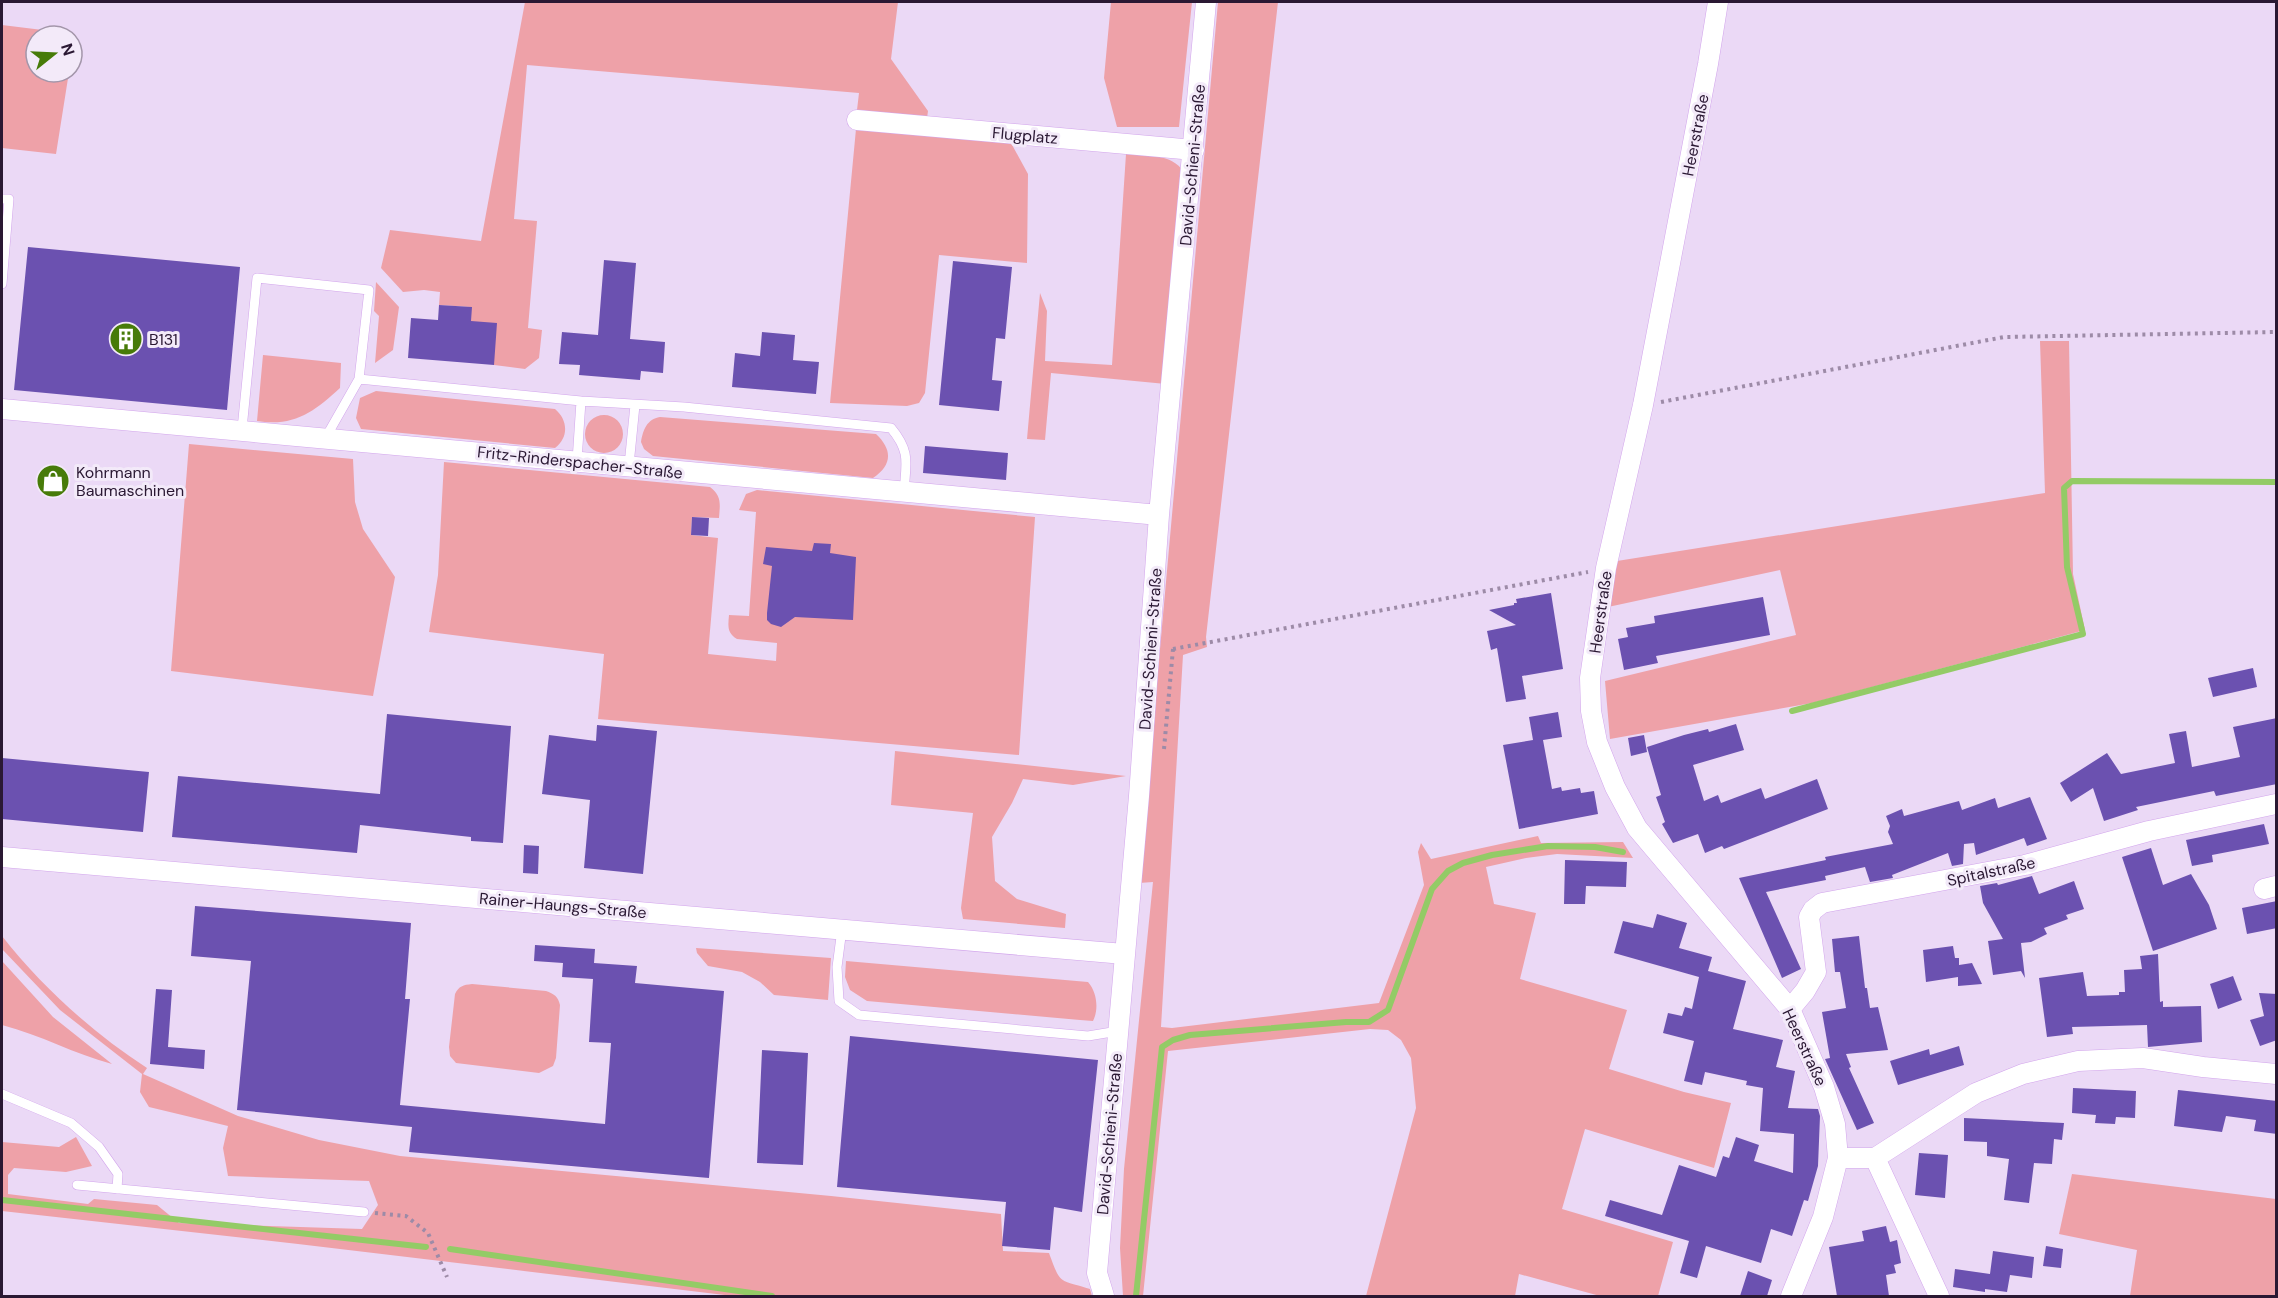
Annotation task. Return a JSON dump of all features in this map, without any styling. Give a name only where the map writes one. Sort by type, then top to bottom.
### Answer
[{"type":"street","name":"David-Schieni-Straße","points":[[1104,1296],[1097,1272],[1150,652],[1159,515],[1206,2]]},
{"type":"street","name":"Heerstraße","points":[[1718,2],[1643,405],[1606,568],[1590,678],[1591,711],[1597,742],[1610,776],[1637,828],[1790,1008],[1824,1087],[1835,1125],[1838,1158],[1823,1217],[1791,1296]]},
{"type":"street","name":"Flugplatz","points":[[857,120],[1194,150]]},
{"type":"street","name":"Fritz-Rinderspacher-Straße","points":[[2,408],[1159,515]]},
{"type":"street","name":"Spitalstraße","points":[[1790,1008],[1805,992],[1816,972],[1809,917],[1813,910],[1822,903],[2025,865],[2149,831],[2277,804]]},
{"type":"street","name":"Rainer-Haungs-Straße","points":[[2,857],[1124,954]]},
{"type":"street","points":[[1838,1158],[1875,1158],[1976,1093],[2023,1074],[2078,1060],[2143,1058],[2203,1067],[2277,1074]]},
{"type":"street","points":[[1875,1158],[1939,1296]]},
{"type":"lane","points":[[2,199],[9,200],[2,284]]},
{"type":"lane","points":[[242,429],[257,278],[369,290],[359,379],[326,437]]},
{"type":"lane","points":[[359,379],[581,401],[684,406],[891,428],[903,442],[907,460],[904,492]]},
{"type":"lane","points":[[577,461],[581,401]]},
{"type":"lane","points":[[629,465],[635,405]]},
{"type":"lane","points":[[842,929],[837,967],[839,1001],[858,1015],[1088,1036],[1118,1031]]},
{"type":"lane","points":[[2,1094],[71,1123],[99,1147],[118,1174],[117,1189]]},
{"type":"lane","points":[[77,1185],[364,1212]]},
{"type":"path","points":[[1643,405],[2004,337],[2277,332]]},
{"type":"path","points":[[1150,652],[1606,568]]},
{"type":"path","points":[[364,1212],[406,1216],[428,1233],[447,1277]]},
{"type":"shaded area","points":[[525,2],[898,2],[891,59],[928,111],[927,118],[857,110],[859,93],[527,65],[514,219],[537,221],[528,328],[542,330],[539,358],[525,369],[494,365],[470,331],[471,307],[439,305],[440,292],[424,290],[403,292],[381,268],[390,230],[481,241]]},
{"type":"shaded area","points":[[1111,2],[1192,2],[1179,127],[1117,127],[1104,78]]},
{"type":"shaded area","points":[[1218,2],[1278,2],[1206,637],[1207,647],[1183,655],[1161,1027],[1172,1028],[1379,1003],[1424,885],[1418,852],[1421,843],[1431,859],[1538,836],[1541,843],[1623,842],[1633,858],[1557,854],[1486,867],[1494,904],[1536,913],[1520,979],[1627,1010],[1609,1069],[1684,1092],[1731,1103],[1714,1168],[1585,1129],[1562,1209],[1673,1242],[1658,1296],[1600,1296],[1519,1274],[1515,1296],[1366,1296],[1416,1108],[1411,1058],[1401,1040],[1388,1030],[1370,1029],[1168,1051],[1143,1296],[1123,1296],[1120,1248],[1124,1169],[1153,882],[1139,883]]},
{"type":"shaded area","points":[[2,25],[24,28],[24,84],[67,84],[56,154],[2,148]]},
{"type":"shaded area","points":[[856,129],[1011,143],[1028,174],[1027,263],[939,255],[925,393],[919,403],[907,406],[830,403]]},
{"type":"shaded area","points":[[1126,154],[1166,158],[1173,161],[1184,172],[1166,384],[1051,373],[1045,440],[1027,439],[1040,293],[1047,311],[1045,361],[1112,365]]},
{"type":"shaded area","points":[[376,282],[399,307],[393,350],[375,363],[379,316],[374,311]]},
{"type":"shaded area","points":[[2040,341],[2069,341],[2073,574],[2085,630],[1812,703],[1610,739],[1605,681],[1796,635],[1780,570],[1608,607],[1617,561],[2045,493]]},
{"type":"shaded area","points":[[263,355],[341,363],[340,388],[312,411],[293,420],[257,421]]},
{"type":"shaded area","points":[[376,391],[555,409],[564,423],[565,434],[555,448],[361,429],[356,418],[360,398]]},
{"type":"shaded area","points":[[604,415],[611,416],[617,421],[622,427],[622,441],[617,447],[611,452],[604,453],[597,452],[591,447],[586,441],[585,434],[586,427],[591,421],[597,416]]},
{"type":"shaded area","points":[[660,417],[876,434],[888,452],[887,463],[873,478],[653,456],[644,449],[641,442],[646,426],[652,420]]},
{"type":"shaded area","points":[[189,444],[353,459],[355,502],[363,529],[395,577],[373,696],[171,671]]},
{"type":"shaded area","points":[[444,462],[710,487],[718,497],[719,518],[692,517],[691,535],[718,538],[708,654],[776,661],[777,643],[737,639],[729,629],[729,615],[749,616],[756,512],[739,510],[746,494],[757,490],[1035,517],[1019,755],[598,719],[604,654],[429,632],[438,575]]},
{"type":"shaded area","points":[[895,751],[1126,776],[1073,785],[1023,779],[992,837],[995,881],[1017,899],[1066,914],[1065,928],[963,919],[961,908],[973,813],[891,805]]},
{"type":"shaded area","points":[[2,936],[69,1008],[107,1040],[147,1068],[143,1074],[238,1116],[319,1140],[400,1156],[1001,1214],[1003,1251],[1049,1253],[1062,1280],[1090,1289],[1092,1296],[733,1296],[2,1211],[2,1142],[59,1147],[76,1137],[92,1166],[66,1172],[14,1168],[8,1175],[8,1194],[88,1204],[94,1199],[157,1205],[179,1223],[362,1229],[378,1205],[369,1181],[228,1176],[223,1148],[228,1126],[149,1107],[140,1092],[142,1074],[60,1010],[2,949]]},
{"type":"shaded area","points":[[696,948],[831,958],[828,1000],[774,995],[760,982],[742,972],[708,966],[697,953]]},
{"type":"shaded area","points":[[2,961],[53,1017],[112,1064],[2,1025]]},
{"type":"shaded area","points":[[846,961],[1088,982],[1095,996],[1096,1011],[1093,1021],[867,1001],[850,990],[845,977]]},
{"type":"shaded area","points":[[472,984],[546,991],[558,999],[560,1005],[556,1058],[553,1066],[539,1073],[456,1063],[450,1056],[449,1047],[455,994],[462,986]]},
{"type":"shaded area","points":[[2072,1174],[2276,1199],[2276,1296],[2130,1296],[2137,1250],[2059,1234]]},
{"type":"building","name":"B131","points":[[28,247],[240,267],[227,410],[14,390]]},
{"type":"building","points":[[604,260],[636,263],[630,339],[665,342],[663,373],[641,371],[640,380],[579,375],[580,365],[559,364],[562,332],[598,335]]},
{"type":"building","points":[[953,261],[1012,267],[1005,339],[996,338],[992,380],[1002,381],[999,411],[939,405]]},
{"type":"building","points":[[439,305],[472,307],[471,321],[497,323],[494,365],[408,358],[411,318],[438,320]]},
{"type":"building","points":[[762,332],[795,335],[793,360],[819,362],[816,394],[732,387],[735,353],[760,356]]},
{"type":"building","points":[[925,446],[1008,453],[1006,480],[923,473]]},
{"type":"building","points":[[692,517],[709,518],[708,536],[691,535]]},
{"type":"building","points":[[814,543],[831,544],[830,553],[856,557],[853,620],[795,617],[781,627],[771,624],[767,620],[767,613],[772,566],[763,564],[766,547],[812,551]]},
{"type":"building","points":[[1551,593],[1563,669],[1522,676],[1526,699],[1506,702],[1497,648],[1491,650],[1487,631],[1516,625],[1489,610],[1514,605],[1517,603],[1516,599]]},
{"type":"building","points":[[1763,597],[1770,635],[1656,656],[1658,663],[1624,670],[1618,639],[1628,637],[1626,628],[1655,623],[1654,616]]},
{"type":"building","points":[[2253,668],[2257,687],[2213,697],[2208,678]]},
{"type":"building","points":[[1558,712],[1562,737],[1543,740],[1552,789],[1561,787],[1562,791],[1580,788],[1581,793],[1594,791],[1598,814],[1519,829],[1503,745],[1533,740],[1529,717]]},
{"type":"building","points":[[387,714],[511,726],[503,843],[471,841],[471,837],[360,825],[357,853],[172,837],[178,776],[380,794]]},
{"type":"building","points":[[2277,718],[2277,784],[2216,796],[2214,791],[2136,807],[2138,810],[2104,821],[2093,788],[2071,802],[2060,783],[2107,753],[2121,774],[2175,763],[2169,734],[2186,731],[2192,767],[2240,757],[2233,727]]},
{"type":"building","points":[[1736,724],[1744,750],[1693,765],[1704,801],[1718,795],[1721,803],[1761,788],[1765,799],[1817,779],[1828,809],[1724,849],[1722,846],[1705,853],[1698,834],[1673,843],[1662,824],[1665,822],[1656,797],[1661,795],[1647,747],[1684,735],[1708,729],[1709,732]]},
{"type":"building","points":[[597,725],[657,731],[643,874],[584,868],[590,800],[542,794],[549,735],[596,741]]},
{"type":"building","points":[[1644,735],[1647,752],[1631,756],[1628,738]]},
{"type":"building","points":[[2,758],[149,772],[143,832],[2,819]]},
{"type":"building","points":[[2030,797],[2047,839],[2027,846],[2024,838],[1976,855],[1974,843],[1964,844],[1963,864],[1952,866],[1948,853],[1892,875],[1893,878],[1870,882],[1865,867],[1825,876],[1826,880],[1766,892],[1801,969],[1782,978],[1739,878],[1826,860],[1825,857],[1893,844],[1888,832],[1890,826],[1886,816],[1902,809],[1904,816],[1959,801],[1962,810],[1995,798],[1998,808]]},
{"type":"building","points":[[2264,824],[2269,844],[2212,855],[2213,862],[2192,866],[2186,840]]},
{"type":"building","points":[[524,845],[539,846],[538,874],[523,873]]},
{"type":"building","points":[[2151,848],[2163,885],[2191,874],[2209,905],[2217,929],[2153,951],[2122,857]]},
{"type":"building","points":[[1565,860],[1627,862],[1626,887],[1586,886],[1585,904],[1564,904]]},
{"type":"building","points":[[2032,876],[2039,894],[2074,881],[2084,909],[2066,915],[2068,919],[2044,928],[2047,934],[2031,942],[2021,943],[2025,978],[2021,971],[1993,975],[1988,941],[2003,939],[1983,903],[1980,886],[1997,883],[1998,885]]},
{"type":"building","points":[[2277,901],[2277,928],[2247,934],[2242,908]]},
{"type":"building","points":[[195,906],[411,923],[405,999],[410,999],[400,1105],[605,1124],[611,1043],[589,1042],[593,979],[562,977],[563,963],[534,961],[535,945],[595,949],[594,963],[637,966],[635,983],[724,991],[709,1178],[409,1152],[412,1127],[237,1110],[251,961],[191,956]]},
{"type":"building","points":[[1657,914],[1687,923],[1679,948],[1712,957],[1708,971],[1746,981],[1733,1029],[1783,1040],[1776,1067],[1795,1071],[1788,1108],[1818,1109],[1820,1116],[1818,1166],[1808,1201],[1804,1200],[1792,1236],[1771,1229],[1761,1263],[1706,1246],[1697,1278],[1680,1273],[1689,1241],[1605,1216],[1610,1200],[1662,1215],[1679,1165],[1716,1177],[1723,1156],[1729,1158],[1736,1137],[1759,1145],[1754,1161],[1793,1173],[1794,1134],[1760,1131],[1763,1088],[1746,1085],[1747,1081],[1705,1072],[1702,1085],[1684,1081],[1694,1041],[1663,1033],[1668,1013],[1682,1016],[1685,1007],[1692,1009],[1699,977],[1614,953],[1623,921],[1653,928]]},
{"type":"building","points":[[1859,936],[1865,988],[1867,988],[1870,1008],[1878,1007],[1888,1050],[1846,1054],[1851,1067],[1849,1068],[1874,1123],[1857,1130],[1825,1059],[1830,1058],[1822,1012],[1846,1008],[1840,972],[1835,972],[1832,939]]},
{"type":"building","points":[[1953,946],[1955,958],[1959,958],[1959,965],[1972,963],[1982,984],[1958,986],[1958,977],[1926,982],[1923,950]]},
{"type":"building","points":[[2158,954],[2160,1002],[2163,1001],[2163,1007],[2201,1006],[2202,1042],[2148,1047],[2147,1025],[2072,1027],[2073,1034],[2047,1037],[2039,978],[2083,972],[2087,996],[2119,995],[2119,992],[2125,992],[2124,970],[2142,969],[2140,956]]},
{"type":"building","points":[[2233,976],[2242,1000],[2218,1009],[2210,984]]},
{"type":"building","points":[[156,989],[172,990],[168,1047],[205,1050],[204,1069],[150,1064]]},
{"type":"building","points":[[2259,993],[2277,994],[2277,1040],[2260,1046],[2250,1020],[2264,1016]]},
{"type":"building","points":[[850,1036],[1098,1060],[1082,1212],[1054,1207],[1050,1250],[1002,1246],[1006,1202],[837,1187]]},
{"type":"building","points":[[1959,1046],[1964,1065],[1898,1085],[1890,1061],[1929,1049],[1930,1055]]},
{"type":"building","points":[[762,1050],[808,1053],[803,1165],[757,1163]]},
{"type":"building","points":[[2073,1088],[2136,1091],[2135,1118],[2116,1117],[2115,1124],[2095,1123],[2096,1115],[2072,1113]]},
{"type":"building","points":[[2178,1090],[2277,1101],[2277,1134],[2254,1131],[2256,1120],[2226,1116],[2222,1132],[2174,1126]]},
{"type":"building","points":[[1964,1118],[2064,1123],[2062,1140],[2054,1139],[2052,1164],[2034,1163],[2029,1203],[2004,1200],[2009,1159],[1987,1156],[1987,1142],[1964,1141]]},
{"type":"building","points":[[1919,1153],[1948,1155],[1945,1198],[1915,1195]]},
{"type":"building","points":[[1886,1226],[1890,1242],[1897,1240],[1901,1263],[1894,1265],[1896,1273],[1886,1275],[1889,1296],[1837,1296],[1829,1247],[1864,1241],[1862,1231]]},
{"type":"building","points":[[2046,1246],[2063,1249],[2061,1268],[2043,1266]]},
{"type":"building","points":[[1993,1251],[2034,1257],[2032,1278],[2010,1275],[2007,1292],[1985,1289],[1985,1292],[1953,1287],[1955,1269],[1990,1274]]},
{"type":"building","points":[[1748,1271],[1772,1280],[1767,1296],[1740,1296]]},
{"type":"waterway","points":[[1792,711],[2083,634],[2067,567],[2064,488],[2072,481],[2276,482]]},
{"type":"waterway","points":[[1136,1296],[1162,1047],[1173,1040],[1190,1035],[1369,1022],[1388,1010],[1432,889],[1448,871],[1463,863],[1492,855],[1548,846],[1595,847],[1623,852]]},
{"type":"waterway","points":[[2,1200],[426,1247]]},
{"type":"waterway","points":[[450,1249],[772,1296]]},
{"type":"place","name":"B131","points":[[126,339]]},
{"type":"place","name":"Kohrmann Baumaschinen","points":[[53,481]]}]
